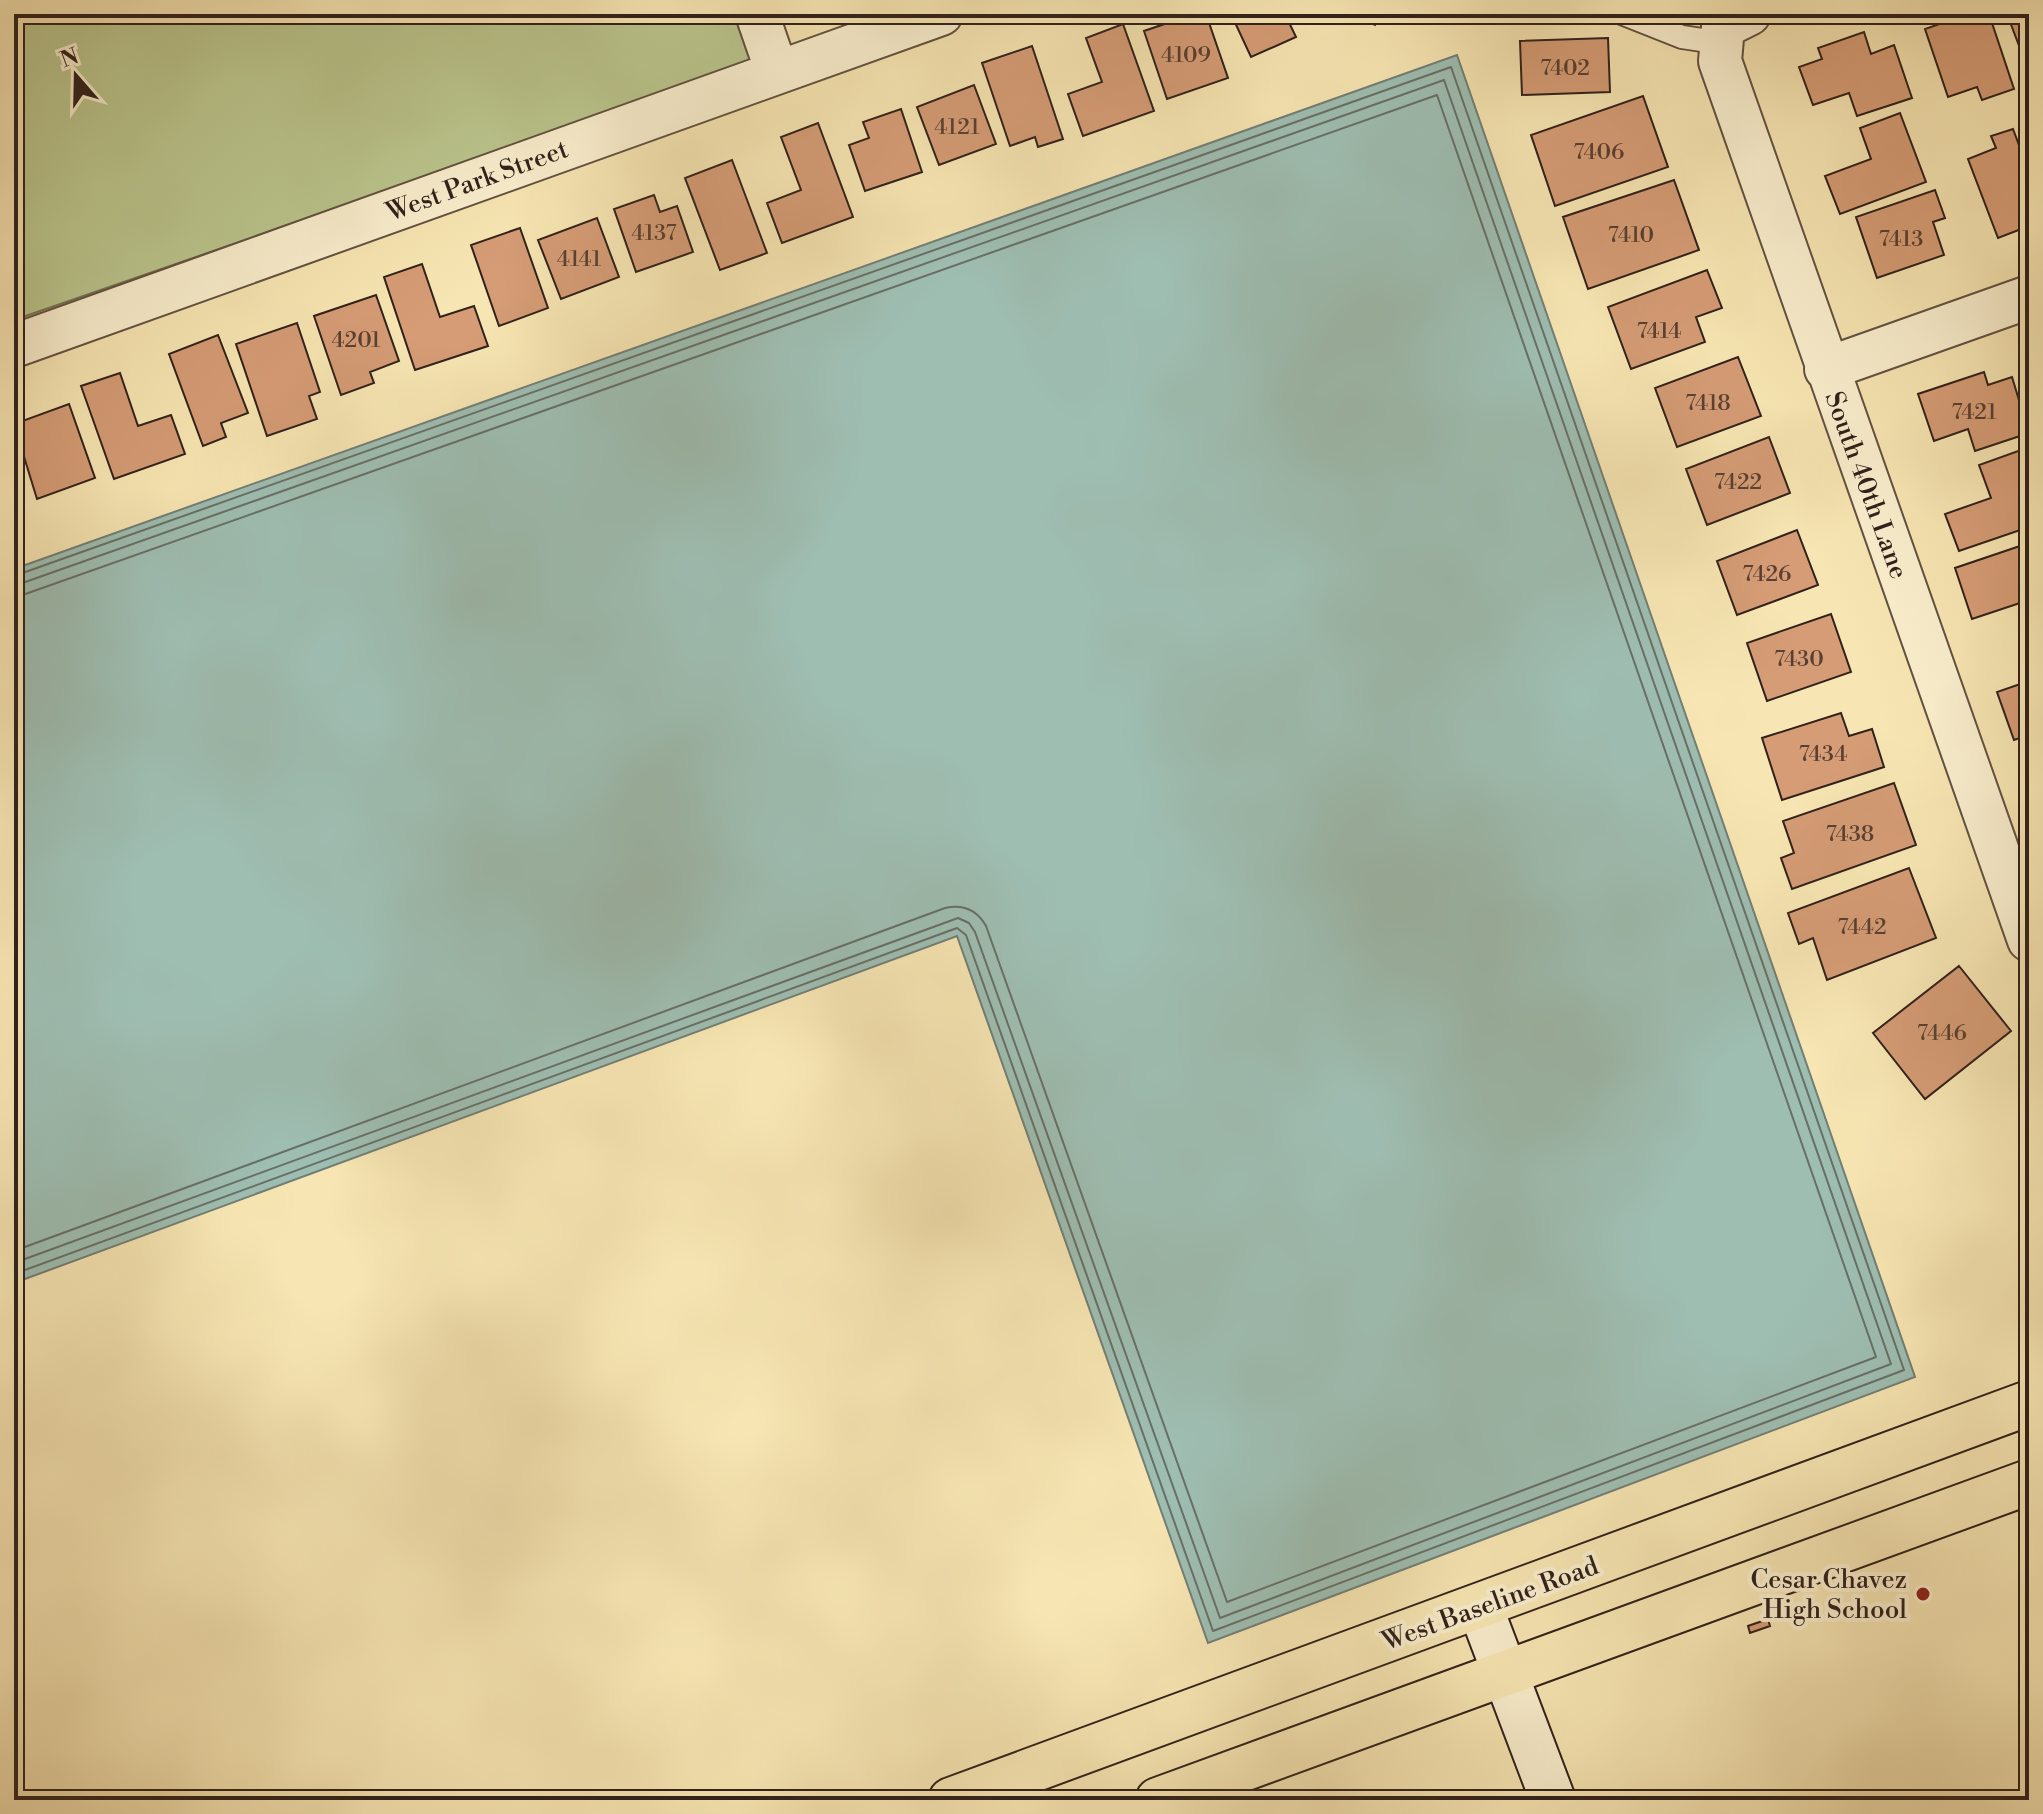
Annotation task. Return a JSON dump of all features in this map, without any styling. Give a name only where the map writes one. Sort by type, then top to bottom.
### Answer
[{"type":"main road","name":"West Baseline Road","points":[[951,1800],[2029,1403]]},
{"type":"main road","points":[[1158,1800],[2029,1482]]},
{"type":"street","points":[[757,14],[777,72]]},
{"type":"street","name":"West Park Street","points":[[14,346],[941,14]]},
{"type":"street","name":"South 40th Lane","points":[[1732,28],[1720,61],[2029,940]]},
{"type":"street","points":[[1826,369],[2029,297]]},
{"type":"street","points":[[1480,1607],[1553,1800]]},
{"type":"lane","points":[[1624,14],[1682,37],[1732,28]]},
{"type":"green space","points":[[14,14],[735,14],[753,64],[14,320]]},
{"type":"water","points":[[1457,55],[1915,1377],[1208,1643],[957,936],[14,1283],[14,569]]},
{"type":"building","points":[[1194,14],[1206,14],[1228,78],[1167,99],[1144,31]]},
{"type":"building","points":[[1231,14],[1285,14],[1296,37],[1251,57]]},
{"type":"building","points":[[1352,14],[1380,14],[1375,25]]},
{"type":"building","points":[[1509,14],[1550,14],[1550,22],[1509,19]]},
{"type":"building","points":[[1968,14],[1989,14],[2014,89],[1982,100],[1977,87],[1948,97],[1925,29]]},
{"type":"building","points":[[2007,14],[2029,14],[2029,72]]},
{"type":"building","points":[[1123,24],[1154,111],[1083,136],[1068,94],[1102,82],[1086,38]]},
{"type":"building","points":[[1864,32],[1871,54],[1894,45],[1912,98],[1857,116],[1849,93],[1813,105],[1799,67],[1822,59],[1818,48]]},
{"type":"building","points":[[1608,38],[1610,92],[1522,95],[1520,41]]},
{"type":"building","points":[[1032,46],[1063,139],[1038,147],[1035,137],[1010,146],[982,63]]},
{"type":"building","points":[[974,85],[996,144],[939,165],[917,107]]},
{"type":"building","points":[[1643,96],[1668,167],[1555,206],[1531,135]]},
{"type":"building","points":[[901,109],[922,172],[865,191],[849,145],[869,138],[863,122]]},
{"type":"building","points":[[1900,113],[1926,182],[1840,214],[1825,176],[1871,159],[1860,128]]},
{"type":"building","points":[[818,123],[853,217],[782,243],[767,203],[801,190],[781,137]]},
{"type":"building","points":[[2013,129],[2029,172],[2029,226],[1998,238],[1968,159],[1996,148],[1991,136]]},
{"type":"building","points":[[732,160],[767,253],[720,270],[685,178]]},
{"type":"building","points":[[1674,180],[1699,250],[1588,289],[1563,217]]},
{"type":"building","points":[[1935,190],[1945,218],[1933,222],[1944,255],[1877,278],[1856,217]]},
{"type":"building","points":[[654,195],[660,212],[677,206],[693,252],[636,272],[614,209]]},
{"type":"building","points":[[597,218],[619,277],[561,299],[538,240]]},
{"type":"building","points":[[520,228],[548,308],[499,326],[471,245]]},
{"type":"building","points":[[422,264],[440,317],[474,306],[488,346],[415,370],[384,277]]},
{"type":"building","points":[[1707,270],[1722,308],[1696,317],[1705,342],[1631,369],[1608,307]]},
{"type":"building","points":[[376,295],[399,361],[370,372],[374,383],[341,395],[314,316]]},
{"type":"building","points":[[297,323],[320,392],[309,396],[317,419],[267,436],[236,344]]},
{"type":"building","points":[[218,335],[248,413],[221,423],[226,437],[203,446],[169,354]]},
{"type":"building","points":[[1738,357],[1761,416],[1677,447],[1655,388]]},
{"type":"building","points":[[1984,372],[1988,385],[2012,377],[2029,433],[1975,451],[1968,429],[1934,441],[1918,394]]},
{"type":"building","points":[[120,373],[138,426],[171,415],[185,454],[114,479],[81,386]]},
{"type":"building","points":[[69,404],[95,478],[37,499],[14,424]]},
{"type":"building","points":[[1769,437],[1790,493],[1707,525],[1686,469]]},
{"type":"building","points":[[2021,450],[2029,473],[2029,527],[1959,551],[1945,514],[1991,498],[1979,465]]},
{"type":"building","points":[[1797,530],[1818,585],[1737,615],[1717,561]]},
{"type":"building","points":[[2029,543],[2029,600],[1972,619],[1955,568]]},
{"type":"building","points":[[1831,614],[1851,672],[1767,701],[1747,643]]},
{"type":"building","points":[[2029,681],[2029,735],[2014,740],[1997,692]]},
{"type":"building","points":[[1841,713],[1849,736],[1872,729],[1884,767],[1782,800],[1762,738]]},
{"type":"building","points":[[1894,783],[1916,845],[1792,889],[1781,858],[1794,853],[1783,821]]},
{"type":"building","points":[[1909,868],[1936,938],[1827,980],[1813,938],[1799,944],[1788,913]]},
{"type":"building","points":[[1959,966],[2011,1031],[1925,1099],[1873,1033]]},
{"type":"building","points":[[1768,1619],[1770,1626],[1750,1633],[1748,1626]]},
{"type":"place","name":"Cesar Chavez High School","points":[[1923,1594]]}]
